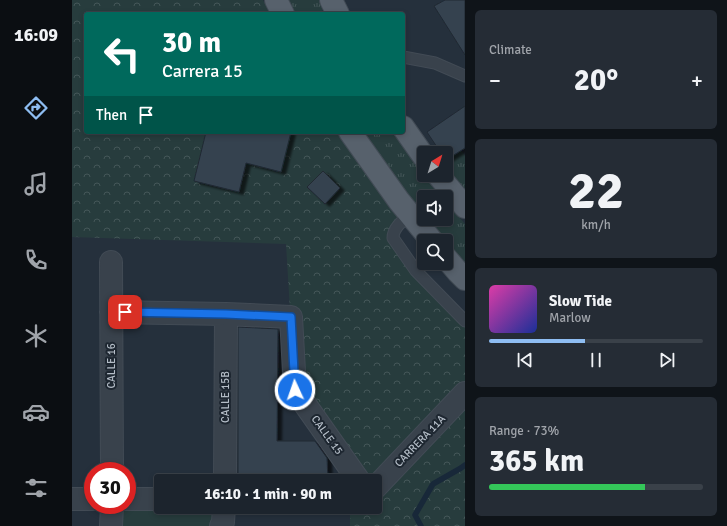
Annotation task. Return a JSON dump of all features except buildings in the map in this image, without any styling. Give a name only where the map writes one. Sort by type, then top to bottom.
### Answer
[{"type":"main road","points":[[276,0],[282,12]]},
{"type":"main road","points":[[331,0],[337,12]]},
{"type":"main road","points":[[405,130],[417,147]]},
{"type":"main road","points":[[351,134],[410,215],[426,234]]},
{"type":"main road","points":[[444,182],[465,207]]},
{"type":"main road","points":[[453,266],[465,279]]},
{"type":"street","name":"CALLE 16","points":[[111,262],[112,462]]},
{"type":"street","points":[[111,312],[226,314]]},
{"type":"street","name":"CALLE 15","points":[[226,314],[291,317],[295,390],[355,474]]},
{"type":"street","name":"CALLE 15B","points":[[225,474],[226,314]]},
{"type":"street","name":"CARRERA 11A","points":[[382,481],[465,393]]},
{"type":"street","points":[[72,498],[84,499]]},
{"type":"street","points":[[136,499],[154,499]]},
{"type":"street","points":[[111,526],[112,514]]},
{"type":"street","points":[[221,526],[224,514]]},
{"type":"lane","points":[[405,57],[434,63],[465,76]]},
{"type":"lane","points":[[410,215],[398,226],[393,234],[394,238],[416,271],[465,321]]},
{"type":"green space","points":[[72,0],[263,0],[269,12],[84,12],[84,134],[338,134],[391,210],[399,219],[391,228],[412,274],[465,327],[465,383],[375,474],[363,474],[302,389],[290,310],[286,244],[72,237]]},
{"type":"green space","points":[[288,0],[319,0],[323,12],[294,12]]},
{"type":"green space","points":[[365,134],[394,134],[417,165],[417,182],[430,182],[436,190],[417,190],[417,207]]},
{"type":"green space","points":[[461,150],[465,156],[465,190],[453,175],[453,156]]},
{"type":"green space","points":[[453,210],[465,224],[465,264],[453,250],[453,234],[440,234],[433,226],[453,226]]},
{"type":"green space","points":[[465,404],[465,526],[350,526],[350,514],[382,514],[382,492]]},
{"type":"green space","points":[[136,506],[154,507],[154,514],[218,514],[216,526],[116,526],[116,514],[136,514]]},
{"type":"waterway","points":[[421,526],[415,515],[433,484],[465,465]]},
{"type":"route","points":[[125,312],[291,317],[295,390]]}]
